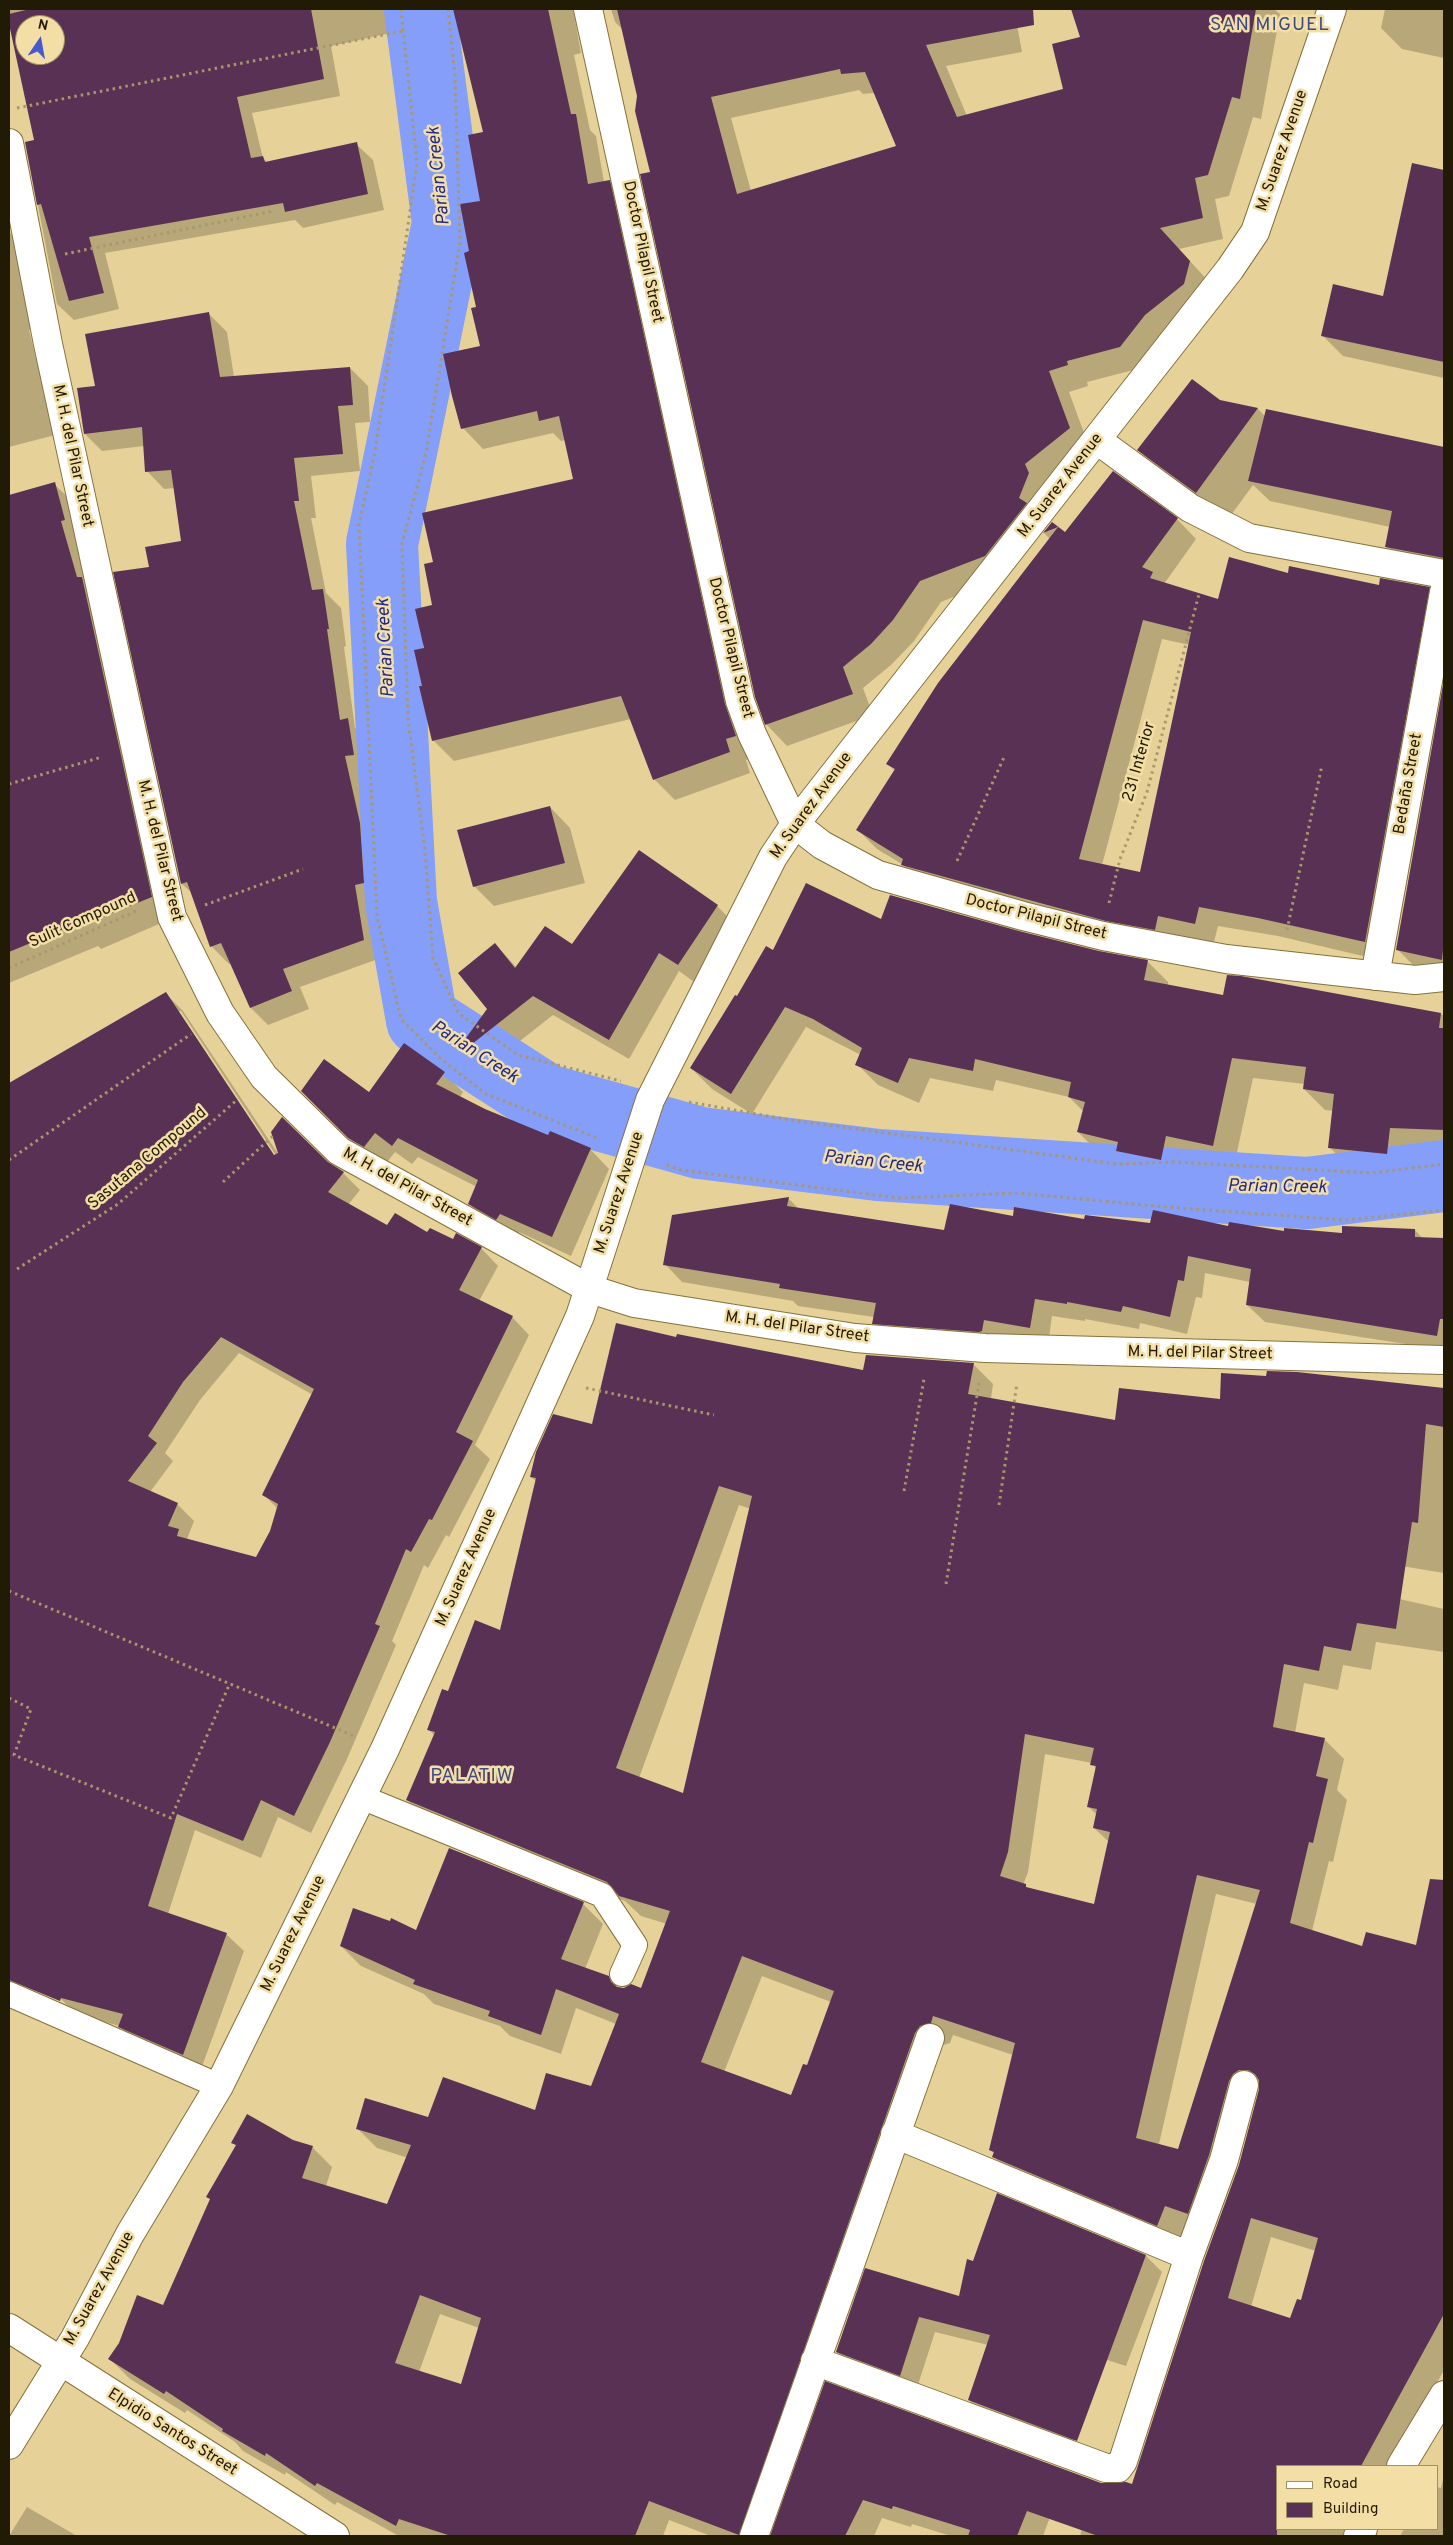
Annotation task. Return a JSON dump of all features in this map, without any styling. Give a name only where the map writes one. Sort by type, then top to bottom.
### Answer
[{"type":"street","name":"Doctor Pilapil Street","points":[[588,9],[740,701],[752,734],[795,824],[822,845],[878,875],[1103,936],[1226,959],[1415,980],[1444,977]]},
{"type":"street","name":"M. Suarez Avenue","points":[[9,2445],[61,2360],[130,2234],[219,2086],[385,1749],[551,1381],[590,1289],[652,1096],[773,857],[795,824],[1230,269],[1255,232],[1332,9]]},
{"type":"street","name":"M. H. del Pilar Street","points":[[9,143],[31,261],[143,792],[171,909],[220,1013],[264,1077],[339,1152],[590,1289],[634,1303],[855,1338],[985,1348],[1444,1360]]},
{"type":"street","points":[[1097,440],[1190,508],[1249,538],[1444,574]]},
{"type":"street","name":"Bedaña Street","points":[[1375,976],[1444,592]]},
{"type":"street","points":[[754,2536],[930,2038]]},
{"type":"street","points":[[815,2361],[1106,2468],[1118,2468],[1123,2461],[1189,2256],[1224,2160],[1244,2086]]},
{"type":"street","points":[[895,2134],[1189,2256]]},
{"type":"street","name":"Elpidio Santos Street","points":[[9,2328],[336,2536]]},
{"type":"street","points":[[1402,2465],[1444,2395]]},
{"type":"lane","points":[[361,1797],[602,1896],[635,1945],[622,1974]]},
{"type":"lane","points":[[9,1994],[219,2086]]},
{"type":"path","points":[[401,9],[417,163],[375,452],[359,524],[377,916],[401,1020],[440,1058],[486,1094],[634,1150],[681,1170],[899,1198],[1017,1193],[1166,1207],[1345,1220],[1444,1210]]},
{"type":"path","points":[[448,9],[455,75],[460,242],[426,453],[402,544],[408,719],[425,850],[433,958],[458,1013],[518,1055],[652,1096],[796,1121],[1118,1164],[1174,1162],[1372,1173],[1444,1164]]},
{"type":"path","points":[[9,110],[403,31]]},
{"type":"path","points":[[31,261],[273,211]]},
{"type":"path","name":"231 Interior","points":[[1103,936],[1120,859],[1147,792],[1199,594]]},
{"type":"path","points":[[9,784],[111,754]]},
{"type":"path","points":[[942,893],[1005,755]]},
{"type":"path","points":[[1279,965],[1322,764]]},
{"type":"path","name":"Sulit Compound","points":[[9,968],[125,914],[171,909],[303,868]]},
{"type":"path","points":[[9,1160],[198,1029]]},
{"type":"path","name":"Sasutana Compound","points":[[17,1269],[118,1204],[264,1077]]},
{"type":"path","points":[[223,1182],[300,1111]]},
{"type":"path","points":[[904,1491],[930,1344]]},
{"type":"path","points":[[946,1584],[985,1348]]},
{"type":"path","points":[[999,1505],[1022,1350]]},
{"type":"path","points":[[551,1381],[714,1415]]},
{"type":"path","points":[[9,1590],[385,1749]]},
{"type":"path","points":[[9,1698],[31,1709],[14,1755],[171,1818],[230,1683]]},
{"type":"building","points":[[30,9],[311,9],[324,79],[237,97],[251,158],[263,156],[265,162],[357,142],[368,194],[285,212],[283,203],[89,237],[104,293],[69,301],[41,204],[37,205],[25,142],[34,140],[18,65],[65,65],[65,15],[15,15],[15,52],[9,24],[9,14]]},
{"type":"building","points":[[453,9],[548,9],[571,114],[576,114],[588,184],[610,180],[725,704],[736,736],[726,739],[730,752],[653,780],[621,696],[432,741],[419,686],[422,686],[414,650],[424,648],[415,609],[432,605],[424,564],[433,562],[422,513],[573,479],[559,416],[539,421],[537,411],[461,429],[452,396],[443,354],[480,346],[471,308],[476,307],[464,253],[469,251],[460,204],[480,201],[468,135],[483,132]]},
{"type":"building","points":[[617,9],[1033,9],[1034,25],[926,45],[957,117],[1063,89],[1052,44],[1080,37],[1071,9],[1256,9],[1240,99],[1232,97],[1208,175],[1195,178],[1203,218],[1160,228],[1190,261],[1184,284],[1145,315],[1120,347],[1067,361],[1068,365],[1049,371],[1070,428],[1025,464],[1029,473],[1019,498],[1027,503],[985,556],[920,581],[893,620],[871,644],[843,667],[853,694],[765,725],[755,697],[640,174],[650,172],[635,111],[637,96]],"holes":[[[840,69],[841,74],[865,72],[896,146],[737,194],[711,97]]]},
{"type":"building","points":[[1412,163],[1444,170],[1444,362],[1321,336],[1333,284],[1383,296]]},
{"type":"building","points":[[209,312],[220,377],[350,367],[353,405],[338,406],[343,454],[294,458],[299,501],[294,501],[312,590],[323,589],[340,720],[348,718],[354,755],[345,756],[360,823],[364,883],[355,885],[364,940],[283,969],[292,991],[250,1008],[221,943],[210,947],[187,882],[181,884],[113,572],[149,567],[145,547],[181,541],[171,470],[145,472],[142,427],[84,434],[77,388],[95,386],[85,334]]},
{"type":"building","points":[[1192,379],[1220,400],[1258,408],[1196,493],[1137,450]]},
{"type":"building","points":[[1266,409],[1444,447],[1444,558],[1385,547],[1392,511],[1248,481]]},
{"type":"building","points":[[1113,471],[1178,518],[1142,567],[1153,572],[1150,578],[1218,599],[1229,557],[1288,573],[1289,566],[1379,585],[1380,578],[1430,587],[1365,942],[1199,907],[1195,924],[1158,916],[1155,930],[1106,921],[901,865],[903,859],[856,830],[895,769],[886,764],[938,683],[1058,527],[1043,533],[1052,522],[1065,532]],"holes":[[[1143,620],[1191,632],[1140,872],[1079,859]]]},
{"type":"building","points":[[55,482],[65,520],[61,521],[77,577],[82,577],[152,897],[78,927],[76,924],[9,952],[9,495]]},
{"type":"building","points":[[1444,679],[1444,940],[1442,960],[1396,950]]},
{"type":"building","points":[[550,806],[565,863],[473,887],[457,830]]},
{"type":"building","points":[[639,850],[718,905],[678,965],[659,953],[609,1040],[533,996],[472,1044],[466,1038],[487,1009],[458,973],[495,943],[515,968],[545,926],[572,944]]},
{"type":"building","points":[[806,883],[881,919],[890,895],[1019,931],[1099,951],[1148,960],[1144,980],[1223,995],[1227,975],[1241,976],[1441,1013],[1439,1028],[1444,1028],[1444,1130],[1390,1128],[1387,1154],[1328,1148],[1334,1094],[1303,1089],[1306,1067],[1232,1058],[1213,1146],[1166,1136],[1161,1160],[1116,1151],[1118,1142],[1077,1132],[1085,1102],[1068,1097],[1071,1082],[975,1059],[973,1071],[909,1058],[898,1083],[855,1065],[862,1048],[813,1019],[785,1007],[731,1094],[690,1068],[735,995],[737,996],[766,946],[773,950]]},
{"type":"building","points":[[166,992],[274,1155],[278,1153],[271,1132],[282,1117],[328,1162],[344,1172],[328,1192],[387,1225],[395,1213],[427,1232],[430,1228],[453,1239],[456,1233],[482,1247],[459,1290],[513,1316],[456,1432],[473,1441],[432,1520],[429,1519],[411,1552],[406,1549],[375,1624],[380,1626],[330,1742],[294,1816],[261,1800],[243,1841],[177,1814],[148,1906],[227,1933],[183,2055],[118,2027],[123,2014],[61,1998],[60,2001],[9,1980],[9,1083]],"holes":[[[221,1337],[314,1389],[262,1495],[278,1504],[270,1531],[256,1557],[177,1536],[179,1529],[168,1526],[178,1503],[128,1481],[157,1443],[148,1436],[183,1382]]]},
{"type":"building","points":[[404,1043],[445,1072],[436,1084],[485,1109],[548,1135],[550,1131],[591,1148],[552,1237],[500,1214],[496,1220],[468,1204],[478,1180],[398,1138],[392,1146],[375,1133],[364,1147],[348,1138],[301,1091],[324,1059],[369,1092]]},
{"type":"building","points":[[789,1197],[787,1206],[944,1230],[950,1204],[1013,1216],[1014,1207],[1084,1219],[1085,1215],[1150,1223],[1153,1210],[1228,1226],[1229,1222],[1284,1231],[1284,1228],[1342,1233],[1342,1226],[1415,1229],[1415,1237],[1444,1238],[1444,1319],[1440,1319],[1437,1336],[1246,1305],[1251,1269],[1188,1256],[1184,1281],[1178,1280],[1170,1317],[1123,1306],[1121,1312],[1067,1302],[1067,1304],[1035,1299],[1030,1328],[984,1320],[982,1331],[979,1332],[872,1324],[876,1303],[779,1288],[780,1284],[663,1265],[672,1215]]},
{"type":"building","points":[[616,1323],[676,1337],[677,1334],[863,1370],[866,1355],[974,1363],[968,1394],[1115,1420],[1119,1388],[1220,1399],[1221,1373],[1266,1376],[1267,1371],[1297,1372],[1444,1388],[1444,1427],[1426,1424],[1418,1523],[1412,1522],[1396,1629],[1357,1623],[1351,1651],[1324,1646],[1319,1671],[1284,1664],[1273,1727],[1325,1738],[1316,1776],[1328,1779],[1313,1843],[1309,1842],[1290,1923],[1362,1946],[1366,1932],[1416,1945],[1430,1879],[1444,1880],[1444,2314],[1362,2465],[1276,2465],[1277,2536],[1098,2536],[1027,2511],[1017,2536],[968,2536],[970,2530],[893,2506],[892,2509],[863,2500],[845,2536],[770,2536],[825,2381],[1101,2483],[1126,2482],[1132,2484],[1204,2261],[1239,2165],[1259,2089],[1259,2080],[1255,2074],[1248,2070],[1239,2070],[1233,2074],[1229,2081],[1209,2155],[1188,2214],[1165,2206],[1157,2226],[992,2157],[994,2152],[989,2150],[1015,2043],[933,2016],[931,2023],[920,2026],[915,2033],[739,2535],[649,2501],[635,2536],[451,2536],[399,2519],[396,2526],[317,2483],[315,2486],[266,2453],[265,2456],[222,2431],[223,2429],[166,2391],[164,2394],[108,2359],[119,2343],[137,2295],[163,2305],[210,2199],[206,2197],[236,2145],[231,2143],[247,2114],[293,2140],[313,2146],[302,2178],[387,2204],[411,2145],[356,2129],[365,2098],[428,2117],[443,2077],[535,2110],[546,2073],[591,2086],[619,2014],[556,1989],[541,2035],[488,2016],[490,2011],[413,1984],[415,1980],[340,1946],[353,1908],[390,1921],[391,1918],[416,1930],[449,1848],[584,1902],[561,1959],[609,1976],[611,1982],[617,1987],[624,1988],[631,1984],[641,1988],[670,1911],[619,1896],[607,1882],[406,1800],[435,1732],[427,1730],[442,1689],[448,1691],[475,1620],[500,1630],[536,1478],[530,1477],[536,1452],[553,1414],[592,1424]],"holes":[[[719,1486],[752,1496],[683,1793],[616,1768]],[[1025,1734],[1094,1748],[1090,1765],[1096,1766],[1087,1807],[1097,1809],[1093,1828],[1110,1832],[1094,1904],[1026,1887],[1026,1884],[1000,1876],[1008,1852]],[[1197,1875],[1260,1890],[1178,2149],[1136,2138]],[[742,1956],[834,1991],[807,2065],[803,2064],[791,2095],[701,2062]],[[1251,2218],[1318,2238],[1301,2300],[1297,2299],[1290,2318],[1228,2298]],[[420,2295],[481,2318],[461,2384],[395,2363]]]},
{"type":"building","points":[[997,2193],[1146,2255],[1077,2441],[968,2400],[990,2335],[919,2317],[900,2376],[836,2352],[865,2268],[959,2296],[967,2259],[973,2261]]},
{"type":"waterway","name":"Parian Creek","points":[[420,9],[448,223],[382,544],[401,902],[422,1020],[546,1100],[700,1143],[878,1165],[1307,1193],[1444,1176]]},
{"type":"district","name":"SAN MIGUEL","points":[[1270,26]]},
{"type":"district","name":"PALATIW","points":[[472,1777]]}]
